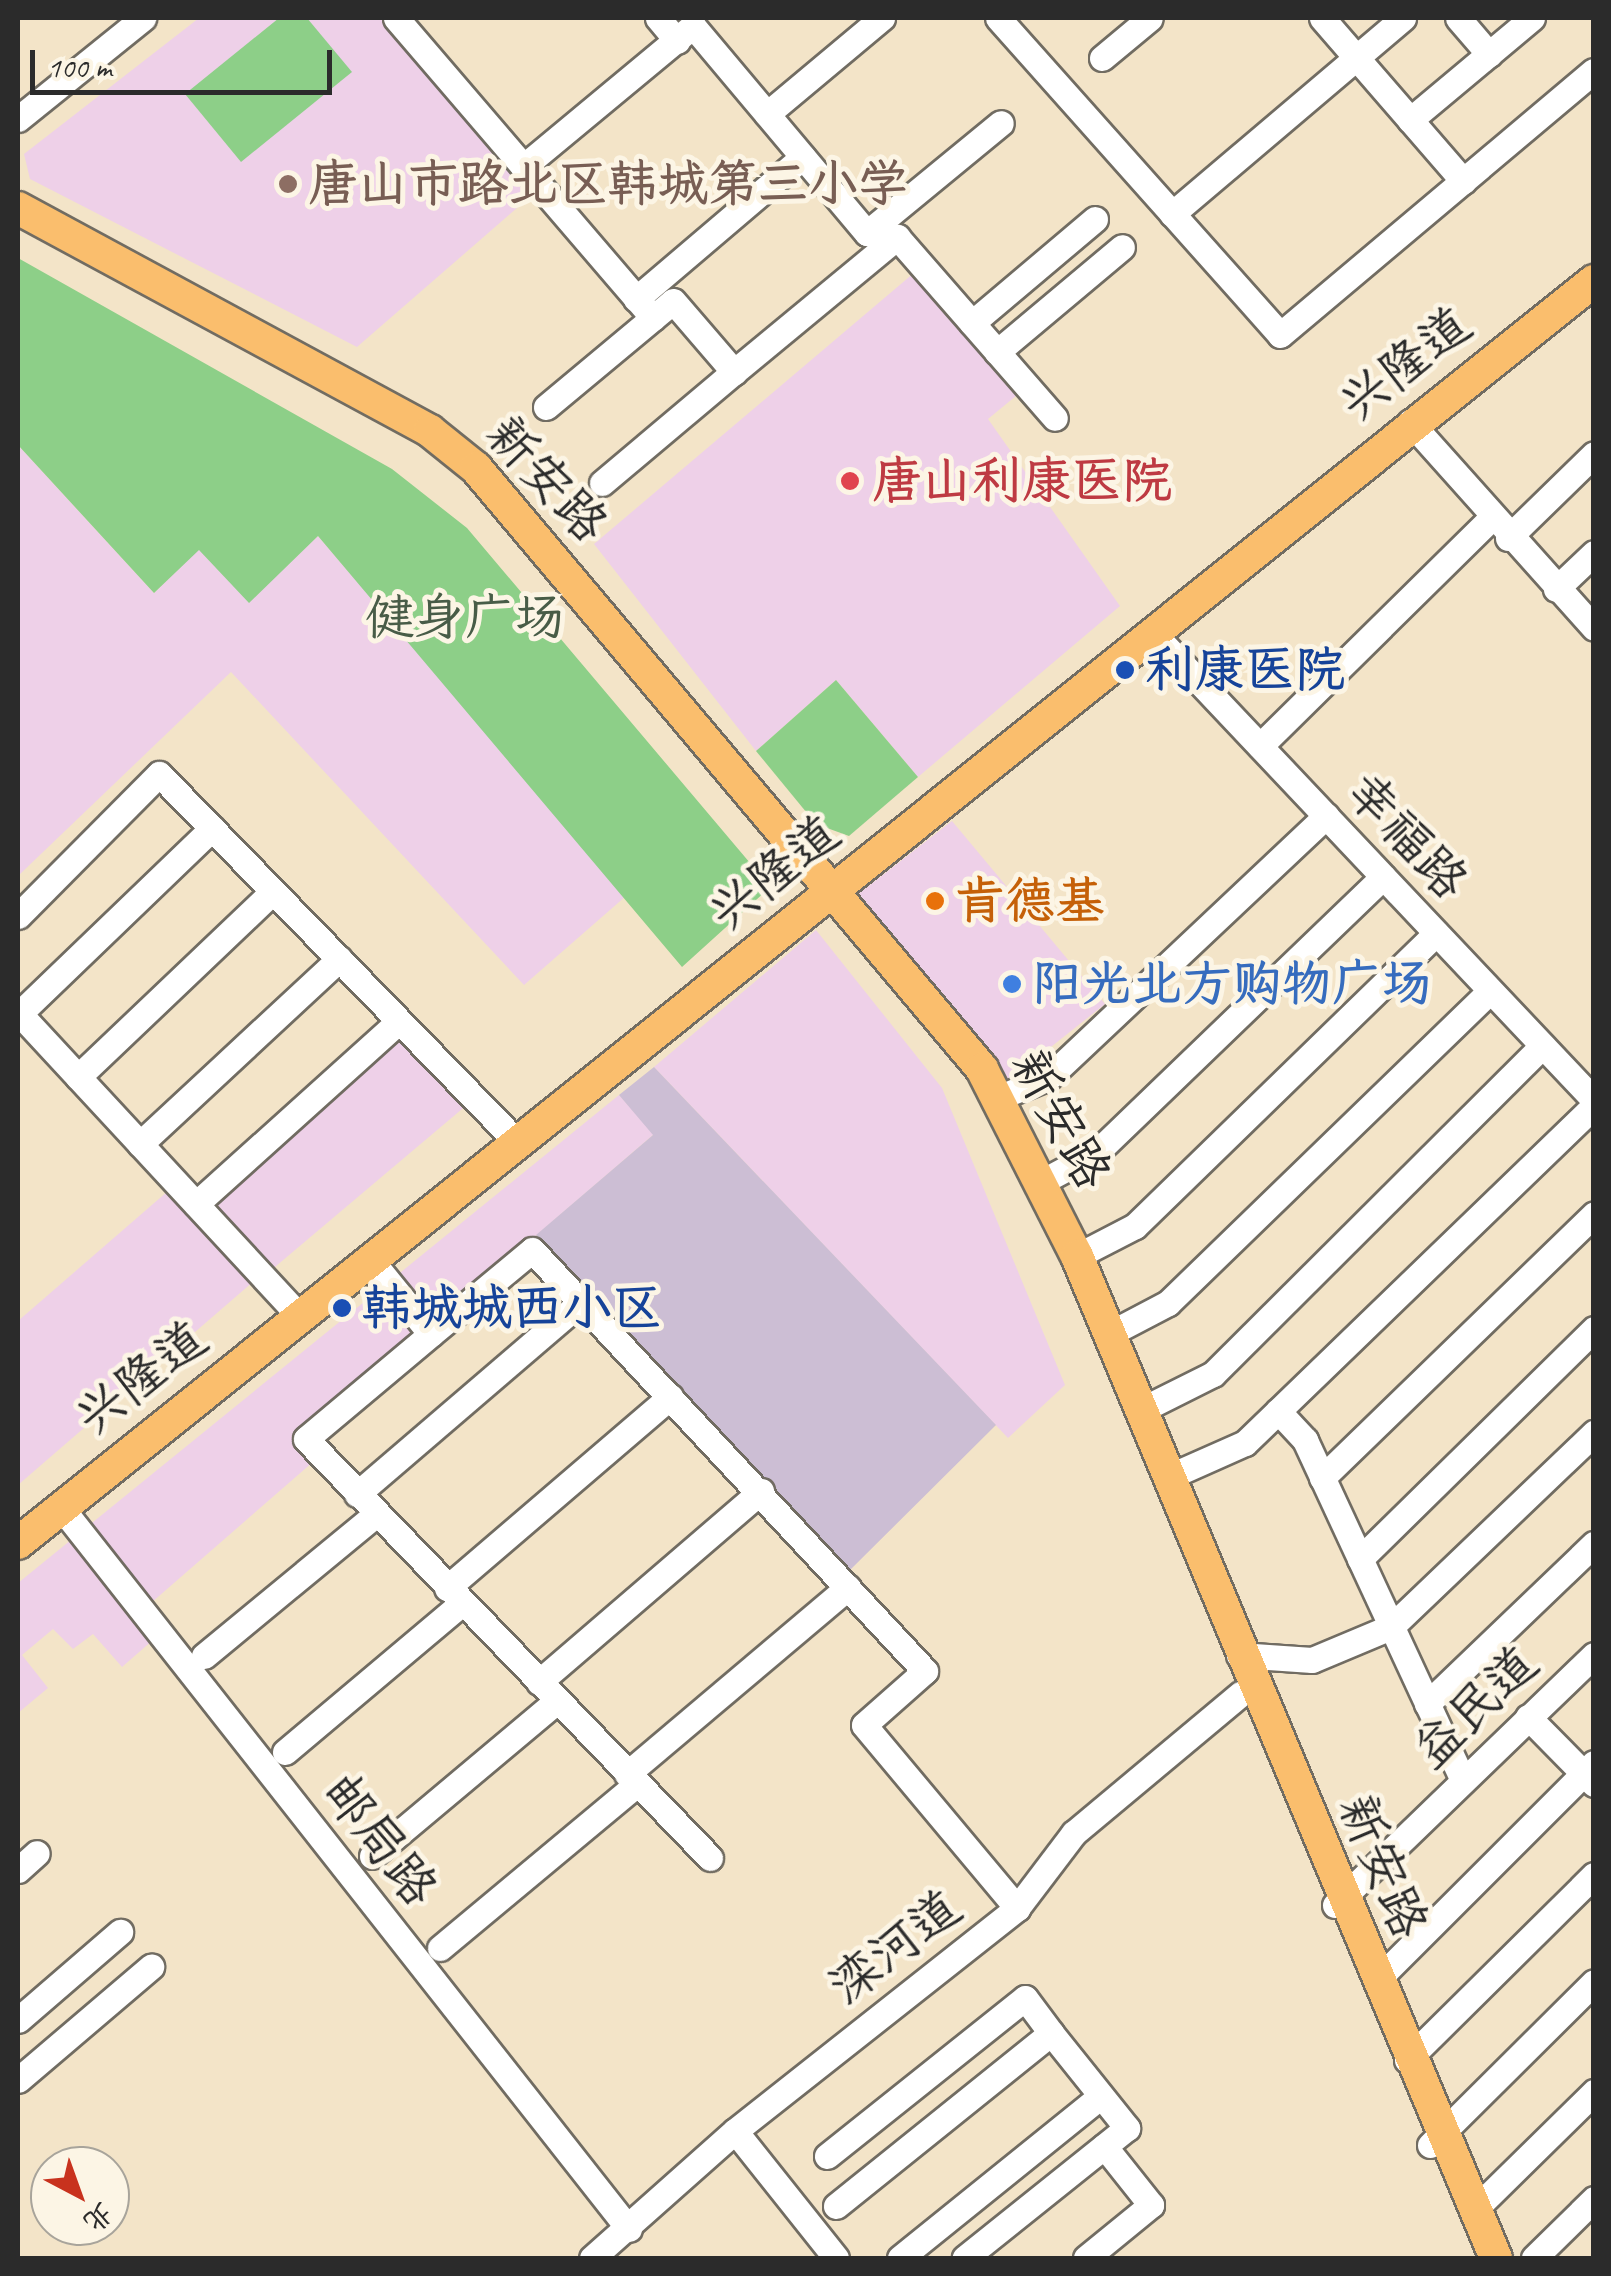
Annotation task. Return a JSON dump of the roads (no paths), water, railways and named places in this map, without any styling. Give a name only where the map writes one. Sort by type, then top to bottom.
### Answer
[{"type":"main road","name":"新安路","points":[[18,208],[430,431],[476,468],[526,520],[988,1107],[1038,1208],[1240,1694],[1376,1980],[1435,2140],[1496,2258]]},
{"type":"main road","name":"新安路","points":[[18,224],[424,444],[511,524],[824,898],[1000,1097],[1077,1256],[1481,2258]]},
{"type":"main road","name":"兴隆道","points":[[18,1544],[60,1506],[1154,634],[1410,422],[1594,281]]},
{"type":"street","points":[[18,119],[142,18]]},
{"type":"street","points":[[396,18],[645,308]]},
{"type":"street","points":[[658,18],[689,28],[866,233],[897,237],[1055,418]]},
{"type":"street","points":[[767,114],[882,18]]},
{"type":"street","points":[[998,18],[1280,334],[1594,71]]},
{"type":"street","points":[[1102,58],[1150,18]]},
{"type":"street","points":[[1322,18],[1463,181]]},
{"type":"street","points":[[1172,214],[1404,18]]},
{"type":"street","points":[[1458,18],[1489,54]]},
{"type":"street","points":[[1410,120],[1532,18]]},
{"type":"street","points":[[523,166],[689,28]]},
{"type":"street","points":[[866,233],[1001,123]]},
{"type":"street","points":[[546,407],[803,158]]},
{"type":"street","points":[[972,323],[1095,220]]},
{"type":"street","points":[[602,484],[897,237]]},
{"type":"street","points":[[997,352],[1122,247]]},
{"type":"street","points":[[645,308],[673,301],[734,372]]},
{"type":"street","points":[[1410,422],[1508,538],[1591,622]]},
{"type":"street","points":[[1508,538],[1594,454]]},
{"type":"street","points":[[1260,746],[1490,518]]},
{"type":"street","points":[[1556,589],[1594,553]]},
{"type":"street","name":"幸福路","points":[[1154,634],[1594,1103]]},
{"type":"street","points":[[18,916],[159,774],[518,1143]]},
{"type":"street","points":[[1000,1097],[1049,1078],[1326,816]]},
{"type":"street","points":[[212,828],[18,1013],[300,1316]]},
{"type":"street","points":[[1043,1181],[1097,1152],[1383,877]]},
{"type":"street","points":[[78,1078],[273,892]]},
{"type":"street","points":[[1077,1256],[1135,1226],[1436,932]]},
{"type":"street","points":[[140,1144],[339,959]]},
{"type":"street","points":[[1109,1334],[1168,1304],[1490,990]]},
{"type":"street","points":[[196,1204],[399,1021]]},
{"type":"street","points":[[1139,1412],[1214,1374],[1542,1046]]},
{"type":"street","points":[[1166,1478],[1245,1443],[1594,1103]]},
{"type":"street","points":[[1322,1478],[1594,1214]]},
{"type":"street","points":[[710,1858],[306,1440],[532,1250],[762,1491],[925,1671],[864,1725],[1017,1908]]},
{"type":"street","points":[[371,1260],[431,1334]]},
{"type":"street","points":[[357,1494],[580,1303]]},
{"type":"street","points":[[1360,1559],[1594,1330]]},
{"type":"street","points":[[286,1752],[670,1396]]},
{"type":"street","points":[[1278,1411],[1304,1440],[1464,1780]]},
{"type":"street","points":[[1240,1656],[1312,1660],[1391,1627],[1594,1433]]},
{"type":"street","points":[[372,1856],[762,1491]]},
{"type":"street","name":"邮局路","points":[[60,1506],[629,2229]]},
{"type":"street","points":[[204,1656],[376,1514]]},
{"type":"street","points":[[1427,1704],[1594,1544]]},
{"type":"street","points":[[440,1948],[848,1587]]},
{"type":"street","name":"益民道","points":[[1338,1902],[1594,1654]]},
{"type":"street","name":"滦河道","points":[[592,2258],[735,2131],[1017,1908],[1074,1833],[1240,1694]]},
{"type":"street","points":[[1376,1980],[1590,1774],[1528,1717]]},
{"type":"street","points":[[1408,2060],[1594,1875]]},
{"type":"street","points":[[18,2020],[120,1932]]},
{"type":"street","points":[[22,2068],[150,1967]]},
{"type":"street","points":[[1435,2140],[1594,1982]]},
{"type":"street","points":[[827,2156],[1025,1998],[1127,2128],[965,2258]]},
{"type":"street","points":[[836,2206],[1051,2033]]},
{"type":"street","points":[[1473,2211],[1594,2092]]},
{"type":"street","points":[[900,2258],[1101,2096]]},
{"type":"street","points":[[735,2131],[836,2258]]},
{"type":"street","points":[[1086,2258],[1151,2205],[1104,2146]]},
{"type":"street","points":[[1534,2258],[1594,2199]]},
{"type":"place","name":"唐山市路北区韩城第三小学","points":[[288,184]]},
{"type":"place","name":"唐山利康医院","points":[[850,481]]},
{"type":"place","name":"利康医院","points":[[1125,670]]},
{"type":"place","name":"肯德基","points":[[935,901]]},
{"type":"place","name":"阳光北方购物广场","points":[[1012,984]]},
{"type":"place","name":"韩城城西小区","points":[[342,1308]]},
{"type":"park label","name":"健身广场","points":[[465,618]]}]
